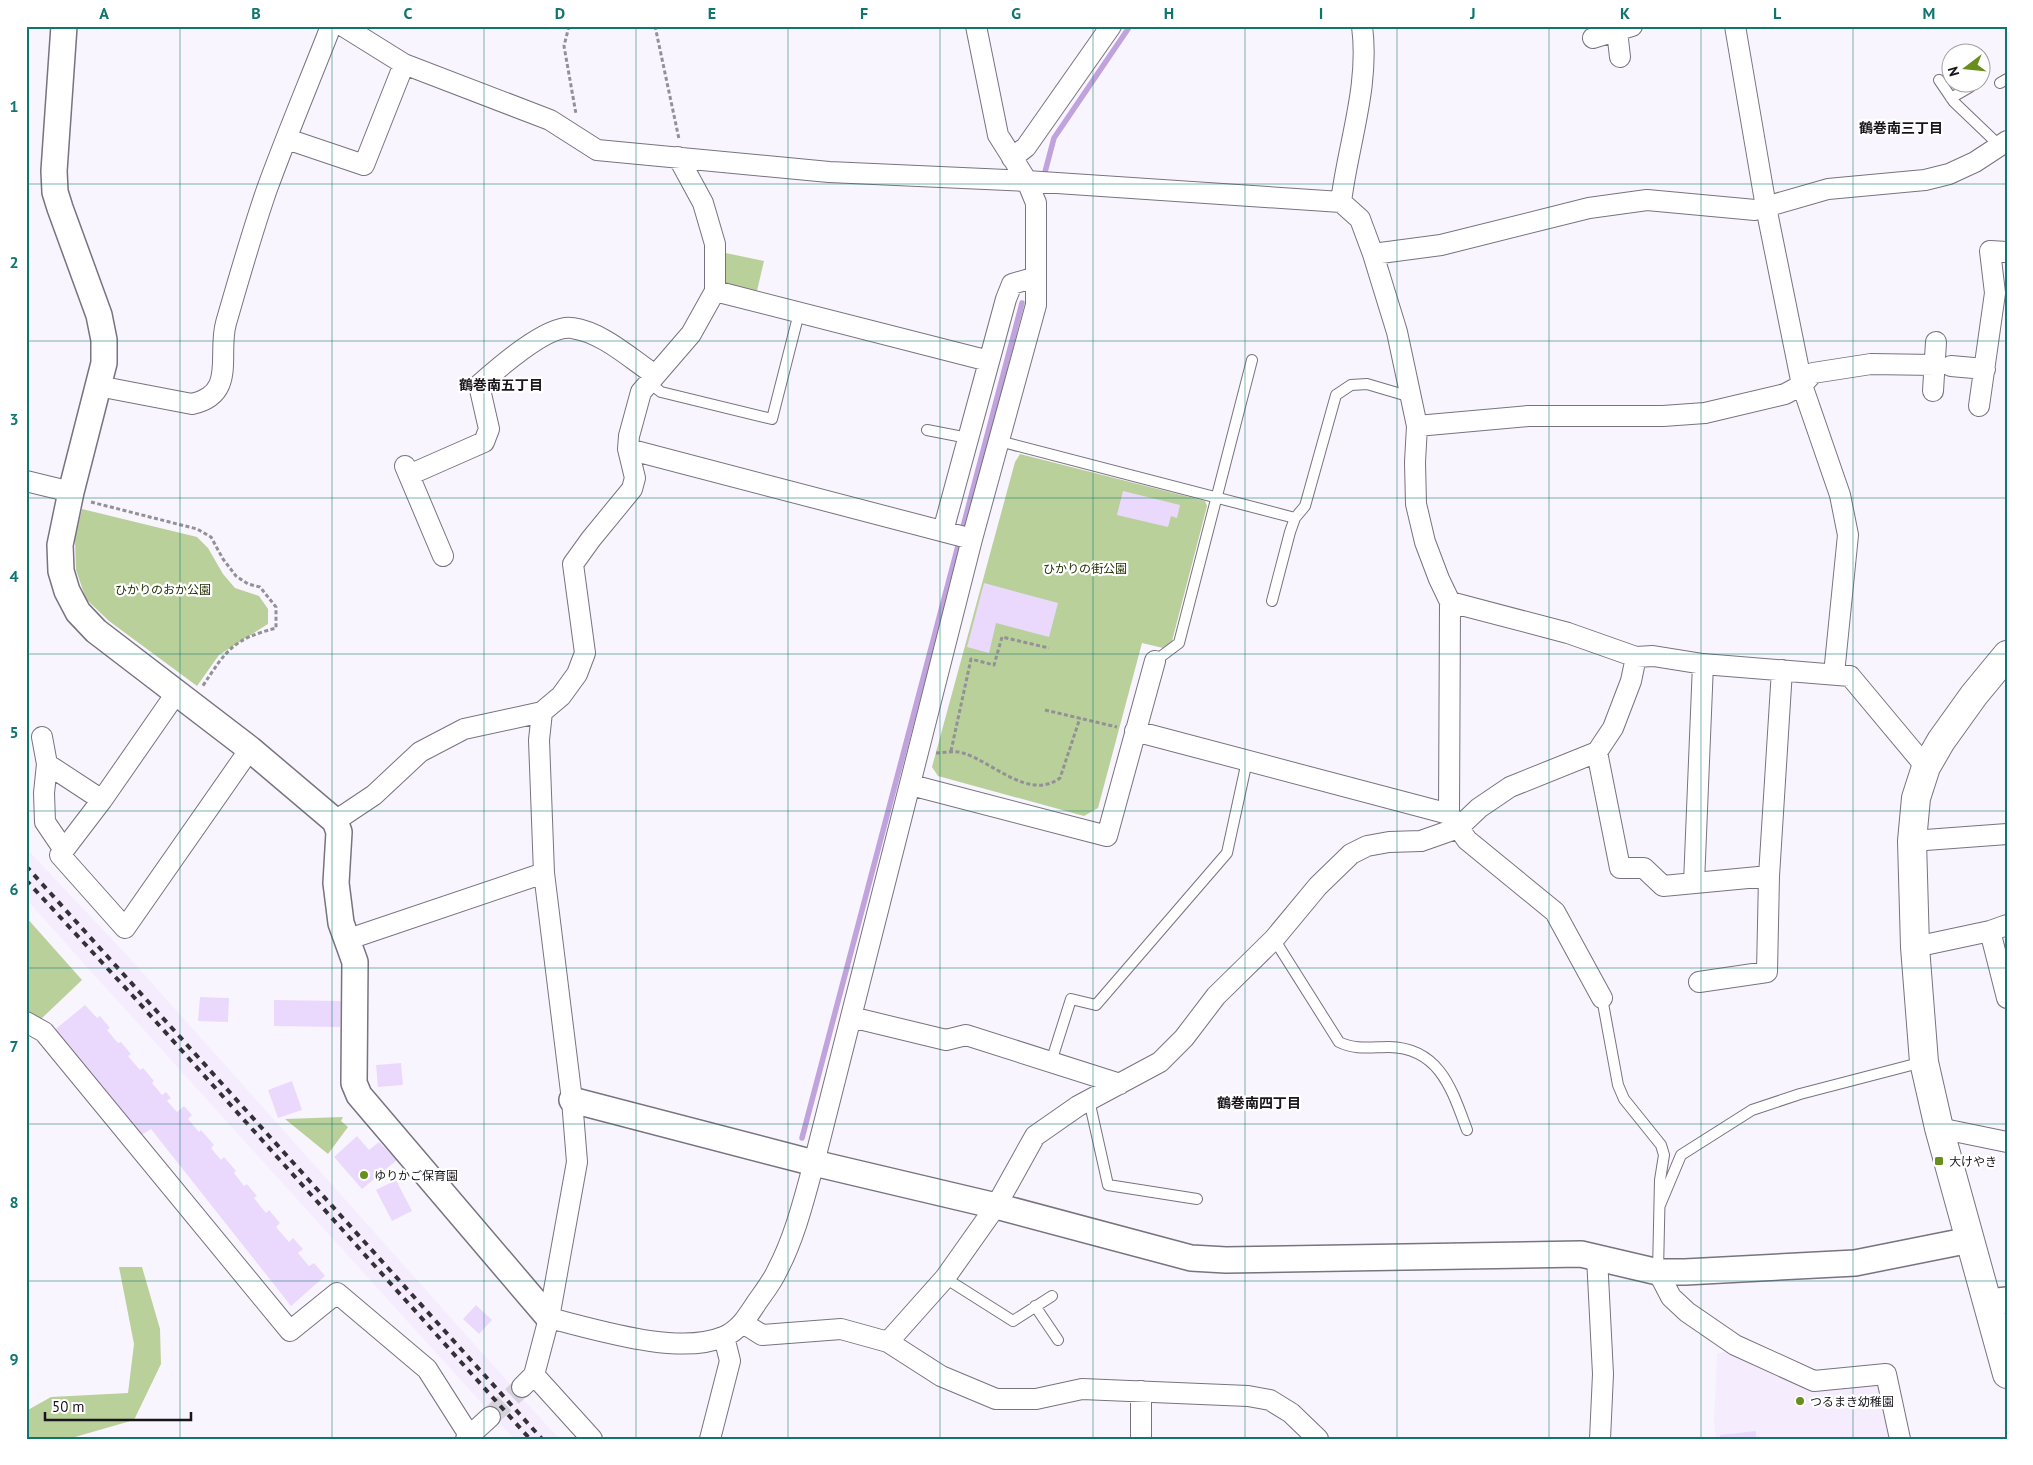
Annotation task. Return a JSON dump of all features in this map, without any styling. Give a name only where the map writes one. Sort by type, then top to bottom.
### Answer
[{"type":"main road","points":[[2007,655],[1969,702],[1941,741],[1926,767],[1916,798],[1912,841],[1915,947],[1924,1062],[1939,1128],[1970,1240],[1998,1301],[2007,1374]]},
{"type":"street","points":[[64,26],[54,171],[55,192],[99,314],[104,340],[104,363],[98,386],[80,497],[60,545],[61,571],[67,591],[78,612],[96,631],[188,692],[250,749],[335,821],[339,832],[336,883],[341,923],[355,962],[354,1083],[359,1095],[549,1318],[636,1338],[701,1343],[724,1337],[743,1323],[778,1270],[794,1231],[814,1163],[972,539],[1036,305],[1036,203],[1027,181],[998,135],[976,26]]},
{"type":"street","points":[[98,386],[192,404],[205,402],[214,395],[222,383],[225,326],[267,190],[331,26]]},
{"type":"street","points":[[343,26],[404,64],[550,120],[597,150],[830,172],[1027,181],[1342,202],[1360,219],[1397,332],[1417,426],[1414,462],[1416,504],[1425,542],[1450,602],[1453,821],[1467,840],[1555,912],[1602,998]]},
{"type":"street","points":[[1012,158],[1026,147],[1111,26]]},
{"type":"street","points":[[1342,202],[1344,178],[1362,90],[1364,45],[1362,26]]},
{"type":"street","points":[[1734,26],[1766,207],[1802,385],[1840,495],[1848,535],[1834,674]]},
{"type":"street","points":[[1593,38],[1624,28],[1620,57]]},
{"type":"street","points":[[287,139],[364,165],[404,64]]},
{"type":"street","points":[[1373,254],[1441,245],[1589,208],[1646,200],[1755,210],[1828,189],[1933,178],[1949,174],[1976,162],[2003,144]]},
{"type":"street","points":[[335,821],[374,795],[420,752],[464,729],[542,712],[561,696],[577,674],[586,653],[573,564],[632,489],[635,478],[628,449],[629,436],[641,392],[651,378],[691,334],[715,291],[715,244],[703,203],[678,157]]},
{"type":"street","points":[[1979,406],[1995,293],[1990,251],[2007,252]]},
{"type":"street","points":[[943,531],[1006,299],[1012,284],[1036,277]]},
{"type":"street","points":[[715,291],[989,361]]},
{"type":"street","points":[[443,556],[407,470],[484,442],[489,429],[479,385],[515,354],[557,329],[570,327],[586,331],[604,340],[651,378]]},
{"type":"street","points":[[1933,391],[1943,365],[1936,342]]},
{"type":"street","points":[[1417,426],[1528,416],[1663,416],[1705,413],[1785,394],[1802,385],[1813,373],[1871,364],[1943,365],[1985,369]]},
{"type":"street","points":[[628,449],[972,539]]},
{"type":"street","points":[[26,481],[80,497]]},
{"type":"street","points":[[1450,602],[1568,633],[1636,657],[1653,656],[1703,664],[1850,676],[1926,767]]},
{"type":"street","points":[[888,1342],[945,1278],[996,1206],[1035,1136],[1089,1100],[1160,1062],[1184,1038],[1216,996],[1274,939],[1318,886],[1350,854],[1368,846],[1388,842],[1421,841],[1453,821],[1479,808],[1510,787],[1597,752],[1613,728],[1631,680],[1636,657]]},
{"type":"street","points":[[911,784],[1107,836],[1155,661]]},
{"type":"street","points":[[1694,883],[1703,664]]},
{"type":"street","points":[[1699,982],[1767,972],[1769,876],[1782,670]]},
{"type":"street","points":[[188,692],[60,855],[125,928],[250,749]]},
{"type":"street","points":[[542,712],[539,740],[544,873],[572,1100],[577,1162],[549,1318],[528,1381],[592,1439]]},
{"type":"street","points":[[1135,731],[1247,761],[1453,821]]},
{"type":"street","points":[[42,737],[47,764],[44,793],[45,822],[64,850]]},
{"type":"street","points":[[1597,752],[1620,868],[1644,868],[1663,886],[1769,876]]},
{"type":"street","points":[[47,764],[102,800]]},
{"type":"street","points":[[1912,841],[2007,834]]},
{"type":"street","points":[[346,940],[544,873]]},
{"type":"street","points":[[1915,947],[1999,928],[2007,998]]},
{"type":"street","points":[[851,1017],[946,1040],[966,1035],[1120,1084]]},
{"type":"street","points":[[26,1022],[44,1032],[290,1331],[337,1293],[427,1369],[467,1437],[490,1417]]},
{"type":"street","points":[[572,1100],[814,1163],[996,1206],[1191,1258],[1226,1260],[1581,1254],[1658,1272],[1685,1272],[1855,1263],[1970,1240]]},
{"type":"street","points":[[1939,1128],[2007,1142]]},
{"type":"street","points":[[1598,1257],[1603,1374],[1600,1439]]},
{"type":"street","points":[[1658,1272],[1671,1297],[1687,1312],[1735,1345],[1814,1381],[1886,1374],[1900,1439]]},
{"type":"street","points":[[743,1323],[762,1335],[841,1329],[888,1342],[941,1376],[996,1399],[1036,1399],[1082,1389],[1248,1396],[1270,1400],[1291,1413],[1318,1439]]},
{"type":"street","points":[[710,1439],[730,1361],[724,1337]]},
{"type":"street","points":[[1141,1391],[1141,1439]]},
{"type":"lane","points":[[1939,80],[1951,98],[2003,144]]},
{"type":"lane","points":[[1951,98],[1961,92]]},
{"type":"lane","points":[[651,378],[661,392],[772,419],[799,313]]},
{"type":"lane","points":[[1155,661],[1179,643],[1252,360]]},
{"type":"lane","points":[[1272,601],[1295,518],[1305,506],[1336,395],[1351,385],[1367,384],[1411,397]]},
{"type":"lane","points":[[927,430],[968,438]]},
{"type":"lane","points":[[999,441],[1295,518]]},
{"type":"lane","points":[[1051,1062],[1071,998],[1096,1005],[1227,853],[1247,761]]},
{"type":"lane","points":[[1274,939],[1339,1042],[1350,1047],[1398,1048],[1421,1054],[1437,1068],[1452,1088],[1467,1130]]},
{"type":"lane","points":[[1602,998],[1618,1085],[1624,1099],[1660,1145],[1664,1155],[1658,1272]]},
{"type":"lane","points":[[1660,1205],[1681,1155],[1752,1110],[1800,1094],[1924,1062]]},
{"type":"lane","points":[[1089,1100],[1108,1185],[1197,1199]]},
{"type":"lane","points":[[945,1278],[1013,1321],[1052,1296]]},
{"type":"lane","points":[[1035,1306],[1058,1340]]},
{"type":"path","points":[[569,26],[564,46],[576,113],[578,138]]},
{"type":"path","points":[[655,26],[680,142],[678,157]]},
{"type":"path","points":[[80,497],[197,529],[211,537],[223,559],[236,576],[248,584],[260,587],[276,608],[276,628],[251,635],[234,645],[188,692]]},
{"type":"path","points":[[951,751],[971,659],[994,665],[1002,637],[1048,648]]},
{"type":"path","points":[[1045,710],[1135,731]]},
{"type":"path","points":[[919,753],[962,752],[1012,778],[1026,783],[1052,784],[1060,778],[1080,718]]},
{"type":"shaded area","points":[[26,848],[126,954],[559,1439],[514,1439],[95,976],[26,899]]},
{"type":"shaded area","name":"つるまき幼稚園","points":[[1731,1350],[1813,1388],[1876,1380],[1884,1386],[1896,1439],[1716,1439],[1714,1420],[1717,1354]]},
{"type":"green space","points":[[721,252],[764,261],[756,295],[726,287],[720,278]]},
{"type":"green space","name":"ひかりの街公園","points":[[1020,454],[1205,501],[1207,506],[1171,645],[1163,648],[1142,643],[1098,808],[1084,816],[938,776],[932,767],[1015,462]]},
{"type":"green space","name":"ひかりのおか公園","points":[[82,509],[197,537],[208,548],[223,574],[235,588],[259,596],[268,609],[268,624],[219,655],[197,686],[109,621],[86,599],[76,570],[75,539]]},
{"type":"green space","points":[[26,917],[82,980],[41,1019],[26,1012]]},
{"type":"green space","points":[[343,1117],[341,1121],[348,1127],[328,1154],[285,1119]]},
{"type":"green space","points":[[119,1267],[142,1267],[160,1329],[161,1364],[134,1420],[68,1439],[26,1439],[26,1411],[51,1397],[128,1393],[134,1344]]},
{"type":"building","points":[[1123,491],[1180,505],[1177,518],[1171,516],[1168,527],[1117,515]]},
{"type":"building","points":[[984,583],[1058,603],[1049,637],[996,623],[989,653],[967,647]]},
{"type":"building","points":[[200,997],[229,998],[228,1022],[198,1021]]},
{"type":"building","points":[[274,1000],[341,1001],[340,1027],[274,1026]]},
{"type":"building","points":[[85,1005],[97,1018],[100,1016],[110,1028],[107,1030],[131,1054],[128,1056],[140,1070],[143,1068],[154,1081],[152,1083],[162,1095],[166,1092],[171,1098],[167,1101],[177,1112],[184,1106],[192,1115],[188,1119],[214,1145],[211,1148],[221,1160],[224,1157],[236,1171],[234,1173],[244,1186],[247,1184],[257,1196],[254,1198],[266,1213],[269,1210],[280,1223],[276,1227],[289,1242],[293,1238],[303,1249],[298,1253],[309,1266],[314,1263],[325,1276],[291,1306],[151,1129],[138,1137],[52,1032]]},
{"type":"building","points":[[401,1063],[403,1085],[378,1087],[376,1065]]},
{"type":"building","points":[[292,1081],[302,1110],[278,1118],[268,1090]]},
{"type":"building","name":"ゆりかご保育園","points":[[357,1136],[369,1150],[379,1142],[397,1160],[362,1189],[334,1157]]},
{"type":"building","points":[[396,1180],[412,1211],[392,1221],[376,1190]]},
{"type":"building","points":[[476,1305],[492,1320],[479,1334],[463,1319]]},
{"type":"building","points":[[1756,1431],[1756,1439],[1720,1439],[1720,1435]]},
{"type":"waterway","points":[[1045,172],[1054,138],[1130,26]]},
{"type":"waterway","points":[[802,1138],[1022,303]]},
{"type":"tunnel","points":[[490,1417],[522,1387]]},
{"type":"railway","points":[[26,866],[542,1439]]},
{"type":"railway","points":[[26,880],[132,995],[530,1439]]},
{"type":"place","name":"大けやき","points":[[1939,1161]]},
{"type":"place","name":"ゆりかご保育園","points":[[364,1175]]},
{"type":"place","name":"つるまき幼稚園","points":[[1800,1401]]},
{"type":"district","name":"鶴巻南三丁目","points":[[1901,128]]},
{"type":"district","name":"鶴巻南五丁目","points":[[501,385]]},
{"type":"district","name":"鶴巻南四丁目","points":[[1259,1103]]}]
